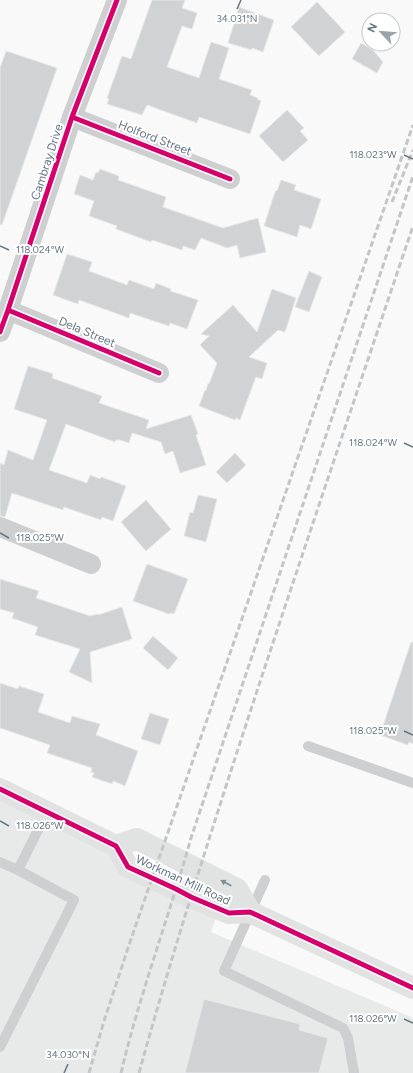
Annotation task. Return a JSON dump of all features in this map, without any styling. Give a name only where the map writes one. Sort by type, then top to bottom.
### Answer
[{"type":"street","name":"Cambray Drive","points":[[0,332],[72,117],[117,0]]},
{"type":"street","name":"Holford Street","points":[[72,117],[230,179]]},
{"type":"street","name":"Dela Street","points":[[8,310],[159,372]]},
{"type":"street","points":[[0,527],[91,564]]},
{"type":"street","points":[[0,789],[116,846]]},
{"type":"street","name":"Workman Mill Road","points":[[250,912],[237,889],[179,859],[137,839],[116,846],[128,867],[134,870],[229,913],[250,912],[413,988]]},
{"type":"lane","points":[[308,746],[413,784]]},
{"type":"lane","points":[[18,870],[47,812]]},
{"type":"lane","points":[[0,862],[74,900],[0,1047]]},
{"type":"lane","points":[[265,880],[224,971],[343,1028],[348,1038],[354,1073]]},
{"type":"shaded area","points":[[0,801],[219,907],[211,932],[411,1017],[413,1019],[413,1073],[0,1073]]},
{"type":"building","points":[[152,0],[185,0],[182,8],[197,13],[192,29],[182,26],[167,67],[199,78],[211,42],[229,48],[219,79],[252,90],[250,95],[261,101],[250,134],[199,117],[197,123],[147,105],[142,115],[107,104],[109,99],[107,98],[122,56],[131,59]]},
{"type":"building","points":[[317,2],[345,32],[319,56],[291,27]]},
{"type":"building","points":[[239,7],[274,20],[263,52],[228,43]]},
{"type":"building","points":[[361,43],[361,52],[375,52],[383,62],[377,73],[352,59]]},
{"type":"building","points":[[6,51],[57,68],[2,225],[0,224],[0,68]]},
{"type":"building","points":[[287,110],[304,128],[300,131],[308,140],[283,162],[259,136]]},
{"type":"building","points":[[100,169],[119,176],[118,180],[166,197],[163,207],[223,228],[258,218],[266,252],[240,258],[237,245],[227,248],[201,238],[195,250],[183,246],[182,250],[152,240],[151,242],[116,229],[117,226],[89,216],[94,201],[74,194],[80,175],[93,180],[96,172],[98,173]]},
{"type":"building","points":[[281,180],[296,185],[294,190],[321,199],[311,229],[300,225],[297,237],[264,226],[273,198]]},
{"type":"building","points":[[67,254],[92,262],[89,271],[127,285],[129,280],[154,289],[156,283],[171,289],[170,291],[198,300],[187,329],[170,323],[169,326],[130,313],[129,318],[79,300],[78,304],[53,295]]},
{"type":"building","points":[[309,271],[322,277],[309,312],[295,307]]},
{"type":"building","points":[[272,289],[296,298],[285,332],[278,330],[249,357],[267,363],[262,379],[256,377],[240,420],[236,418],[235,420],[199,406],[217,363],[200,345],[209,336],[201,334],[233,305],[257,332]]},
{"type":"building","points":[[28,366],[51,373],[53,374],[52,378],[102,396],[99,403],[149,420],[146,429],[191,415],[198,434],[196,435],[206,465],[180,473],[173,451],[165,454],[161,442],[132,433],[129,443],[120,440],[116,440],[115,442],[66,424],[49,470],[87,483],[90,475],[100,479],[101,477],[126,486],[113,521],[102,517],[101,520],[64,507],[63,510],[12,493],[5,517],[0,516],[0,463],[4,465],[8,450],[33,460],[47,420],[14,409]]},
{"type":"building","points":[[235,453],[246,465],[227,483],[216,472]]},
{"type":"building","points":[[198,495],[217,499],[206,542],[184,536],[190,512],[193,513]]},
{"type":"building","points":[[146,500],[171,529],[146,551],[121,522]]},
{"type":"building","points":[[147,564],[188,579],[174,614],[169,614],[133,601]]},
{"type":"building","points":[[0,579],[39,591],[36,598],[90,616],[98,615],[122,607],[132,639],[90,652],[92,683],[69,672],[80,649],[35,635],[38,627],[12,618],[14,613],[0,609]]},
{"type":"building","points":[[153,636],[178,658],[168,670],[143,648]]},
{"type":"building","points":[[411,642],[413,643],[413,744],[409,742],[408,745],[380,735]]},
{"type":"building","points":[[0,683],[18,689],[19,686],[44,694],[38,712],[70,723],[72,716],[100,724],[96,735],[138,751],[125,786],[113,781],[112,784],[92,777],[94,773],[91,772],[92,768],[47,753],[50,745],[0,728]]},
{"type":"building","points":[[150,713],[169,719],[160,745],[141,739]]},
{"type":"building","points":[[204,999],[300,1024],[299,1030],[328,1038],[319,1073],[185,1073]]},
{"type":"railway","points":[[89,1073],[104,1021],[131,939],[413,125]]},
{"type":"railway","points":[[392,202],[413,150]]},
{"type":"railway","points":[[121,1073],[137,1014],[191,838],[413,176]]},
{"type":"railway","points":[[139,1073],[181,928],[258,688],[413,226]]},
{"type":"cycle path","points":[[0,332],[72,117],[117,0]]},
{"type":"cycle path","points":[[72,117],[230,179]]},
{"type":"cycle path","points":[[8,310],[159,373]]},
{"type":"cycle path","points":[[0,789],[116,846],[128,867],[229,913],[250,912],[413,988]]}]
